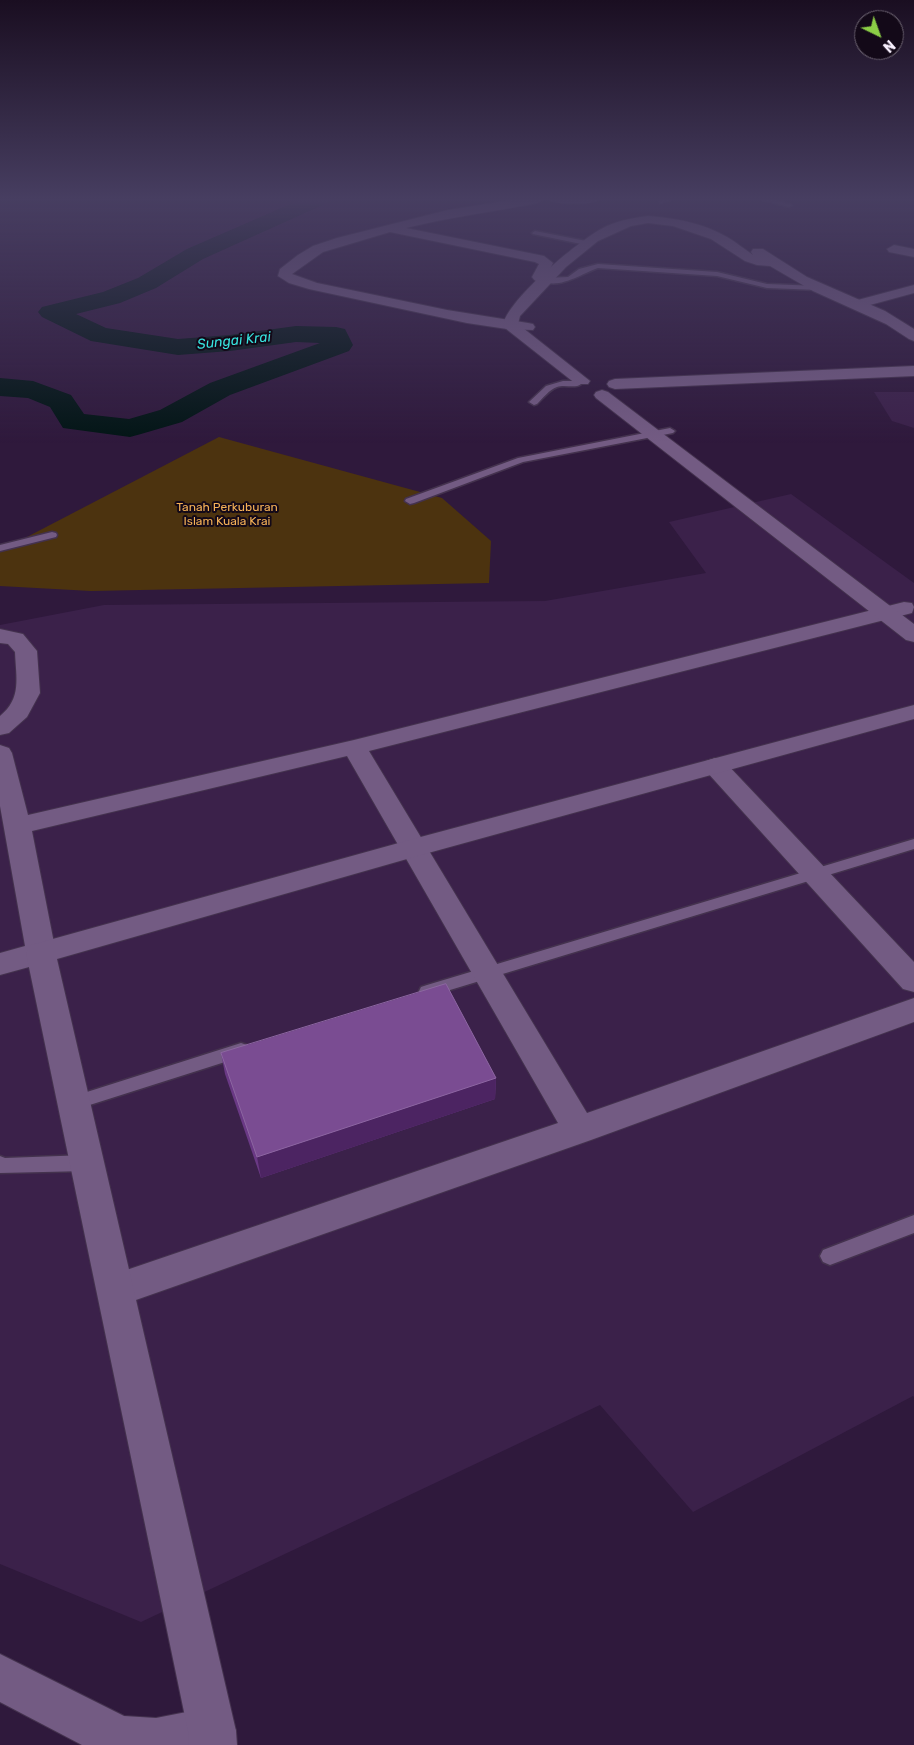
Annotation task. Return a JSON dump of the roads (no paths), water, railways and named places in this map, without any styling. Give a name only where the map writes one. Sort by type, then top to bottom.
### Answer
[{"type":"street","points":[[301,280],[486,323],[512,319],[528,327],[608,387],[661,432],[904,610],[914,635]]},
{"type":"street","points":[[512,319],[545,280]]},
{"type":"street","points":[[805,280],[900,324],[914,336]]},
{"type":"street","points":[[859,304],[914,289]]},
{"type":"street","points":[[512,319],[580,382],[577,389],[584,393],[608,387],[914,371]]},
{"type":"street","points":[[9,828],[354,747],[904,610]]},
{"type":"street","points":[[0,636],[15,639],[26,651],[28,694],[19,712],[0,728]]},
{"type":"street","points":[[0,964],[413,848],[914,712]]},
{"type":"street","points":[[354,747],[579,1130]]},
{"type":"street","points":[[0,753],[9,828],[41,953],[116,1290],[212,1738],[156,1742],[120,1740],[0,1677]]},
{"type":"street","points":[[715,766],[914,981]]},
{"type":"street","points":[[116,1290],[579,1130],[914,1010]]},
{"type":"lane","points":[[744,280],[767,286],[819,288]]},
{"type":"lane","points":[[534,402],[554,384],[580,382]]},
{"type":"lane","points":[[410,501],[521,460],[661,432]]},
{"type":"lane","points":[[0,548],[52,535]]},
{"type":"lane","points":[[411,996],[914,844]]},
{"type":"lane","points":[[74,1104],[252,1047]]},
{"type":"lane","points":[[0,1164],[4,1166],[35,1166],[87,1163]]},
{"type":"lane","points":[[830,1256],[914,1224]]},
{"type":"waterway","name":"Sungai Krai","points":[[0,387],[33,390],[61,401],[74,422],[130,428],[171,416],[220,389],[339,345],[336,335],[296,334],[230,343],[178,347],[100,335],[51,312],[111,298],[151,280]]},
{"type":"park label","name":"Tanah Perkuburan Islam Kuala Krai","points":[[227,515]]}]
